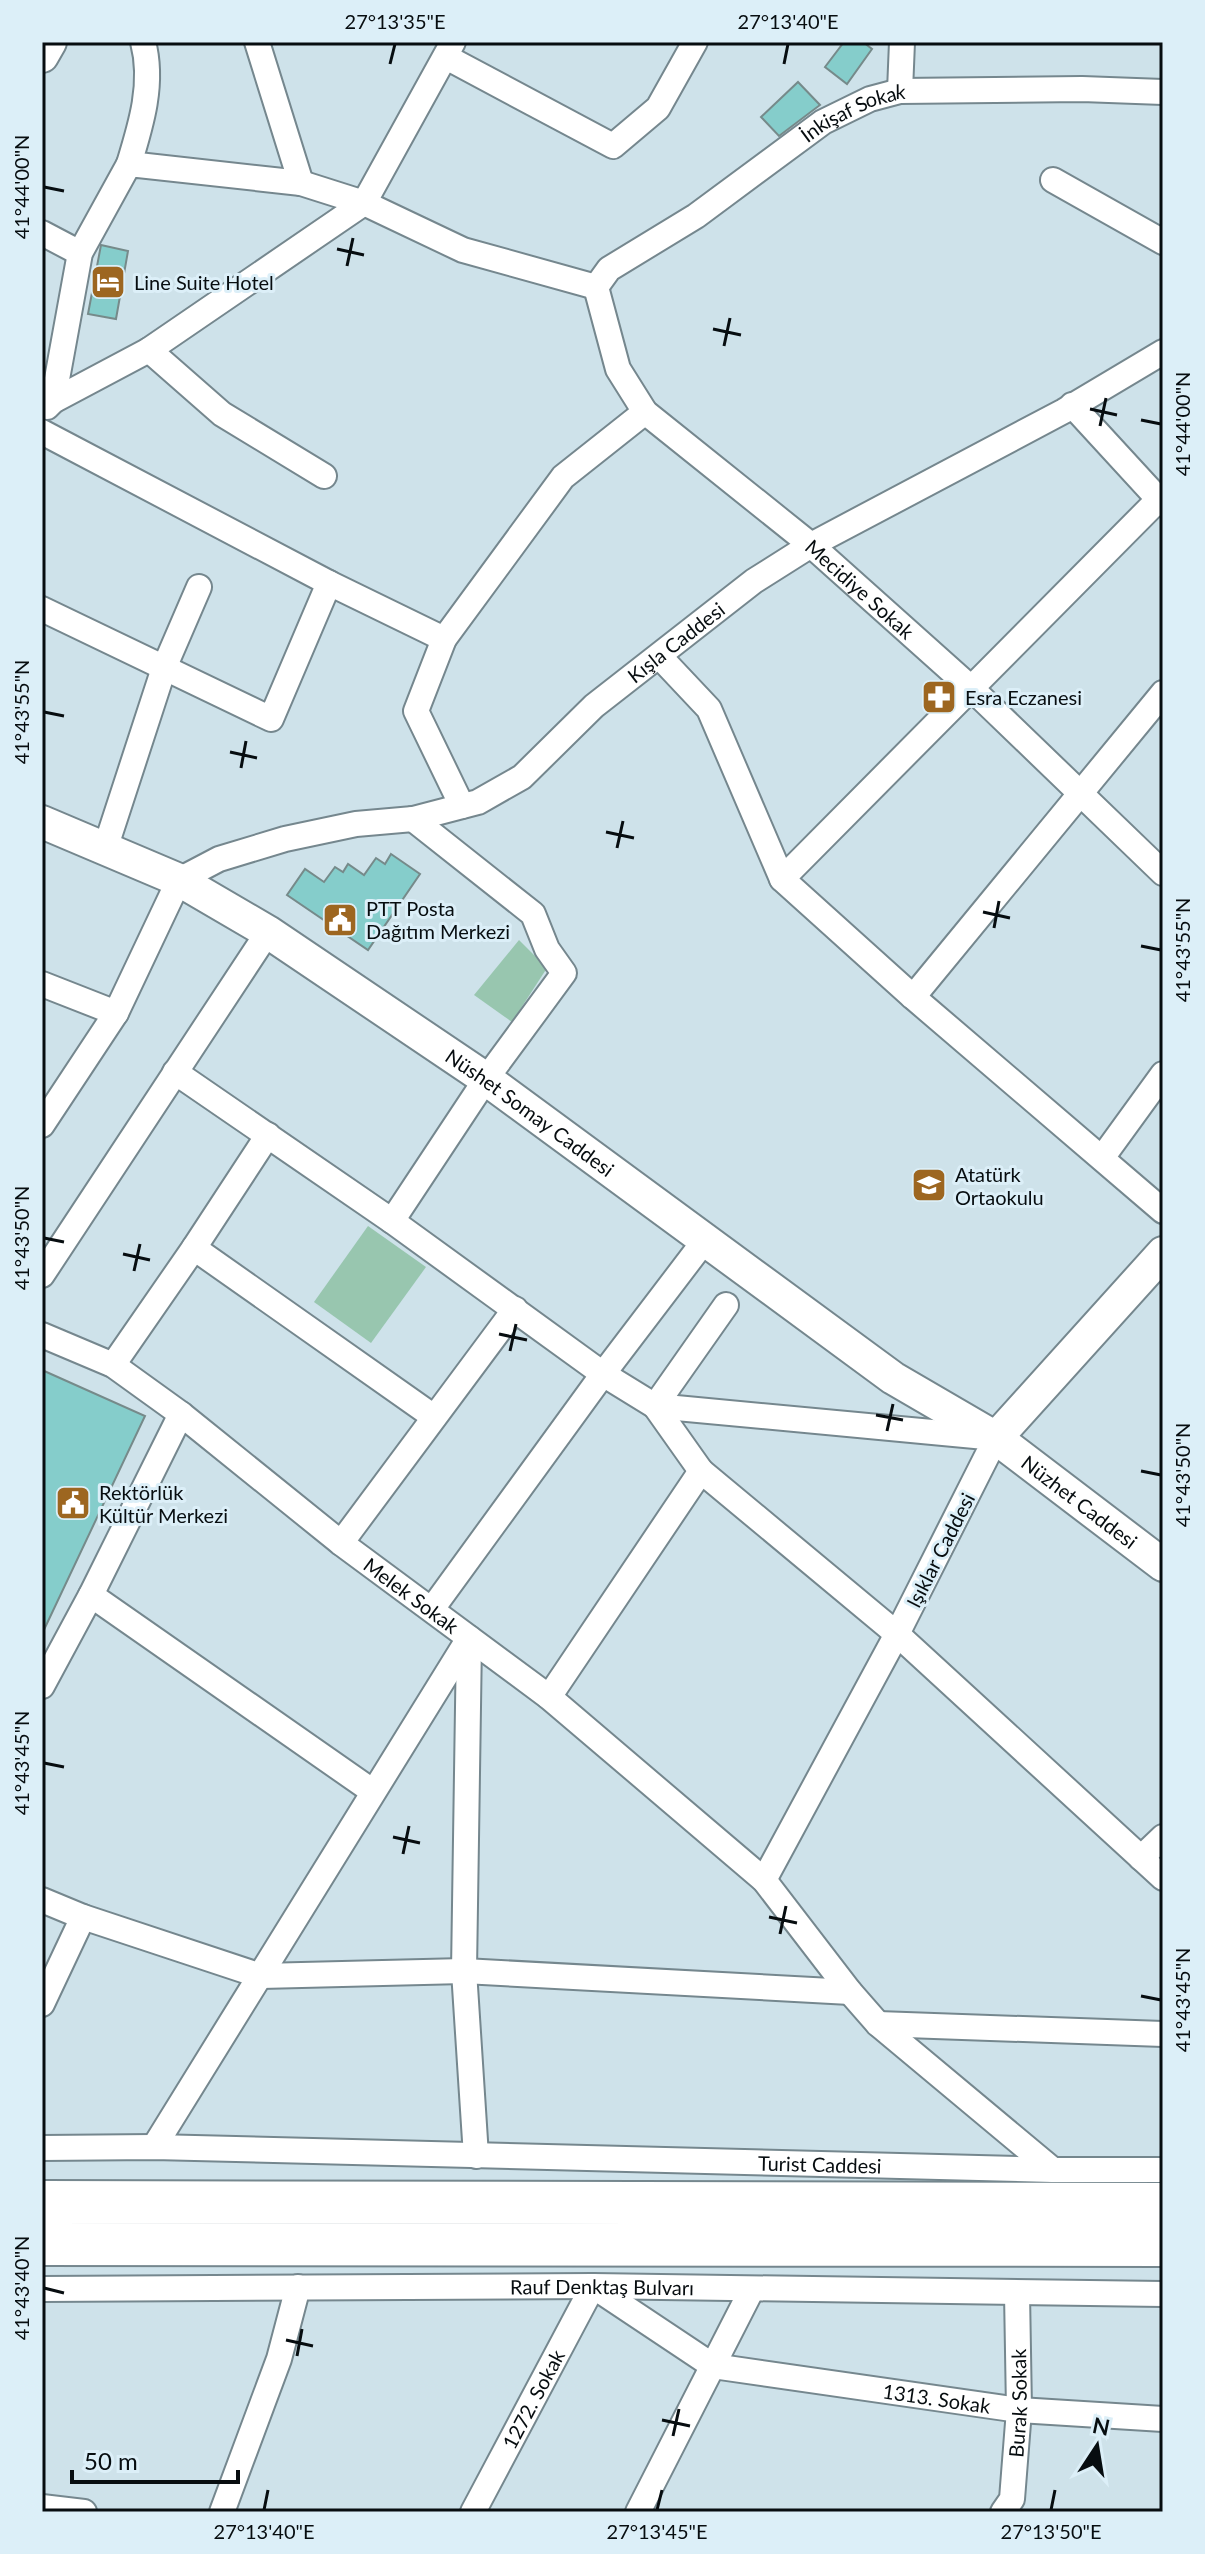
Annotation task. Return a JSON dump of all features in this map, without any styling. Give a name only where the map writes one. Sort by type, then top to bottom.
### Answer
[{"type":"highway","points":[[42,2202],[1163,2204]]},
{"type":"highway","name":"Rauf Denktaş Bulvarı","points":[[42,2244],[1163,2245]]},
{"type":"street","points":[[42,56],[50,42]]},
{"type":"street","points":[[48,407],[80,253],[129,164],[144,117],[148,61],[143,42]]},
{"type":"street","points":[[257,42],[301,183]]},
{"type":"street","points":[[900,91],[902,42]]},
{"type":"street","points":[[48,407],[149,350],[364,203],[449,49],[613,146],[658,108],[691,43]]},
{"type":"street","name":"İnkişaf Sokak","points":[[596,287],[609,269],[696,216],[823,122],[870,99],[900,91],[1082,89],[1163,92]]},
{"type":"street","points":[[129,164],[301,183],[364,203],[463,250],[596,287]]},
{"type":"street","points":[[1053,180],[1163,242]]},
{"type":"street","points":[[42,233],[80,253]]},
{"type":"street","name":"Mecidiye Sokak","points":[[596,287],[618,369],[645,412],[811,545],[972,689],[1163,873]]},
{"type":"street","points":[[149,350],[222,414],[324,476]]},
{"type":"street","name":"Kışla Caddesi","points":[[179,880],[219,859],[285,839],[356,824],[413,819],[478,802],[522,777],[594,706],[754,581],[811,545],[1072,405],[1163,352]]},
{"type":"street","points":[[782,879],[1161,502],[1072,405]]},
{"type":"street","points":[[462,806],[416,711],[444,639],[563,477],[645,412]]},
{"type":"street","points":[[42,432],[329,583],[444,639]]},
{"type":"street","points":[[42,609],[271,719],[329,583]]},
{"type":"street","points":[[105,849],[164,668],[199,587]]},
{"type":"street","points":[[660,657],[709,709],[782,879],[913,997],[1163,1211]]},
{"type":"street","points":[[913,997],[1163,693]]},
{"type":"street","points":[[392,1221],[486,1079],[564,973],[547,949],[533,914],[413,819]]},
{"type":"street","name":"Nüshet Somay Caddesi","points":[[42,822],[179,880],[268,932],[486,1079],[893,1378],[996,1438]]},
{"type":"street","points":[[42,1125],[116,1013],[179,880]]},
{"type":"street","points":[[42,1275],[268,932]]},
{"type":"street","points":[[42,984],[116,1013]]},
{"type":"street","points":[[175,1072],[392,1221],[603,1374],[655,1406],[701,1471],[897,1634],[1163,1878]]},
{"type":"street","points":[[1102,1158],[1163,1074]]},
{"type":"street","points":[[113,1365],[268,1135]]},
{"type":"street","points":[[432,1609],[705,1240]]},
{"type":"street","points":[[194,1248],[434,1417]]},
{"type":"street","name":"Işıklar Caddesi","points":[[764,1880],[897,1634],[996,1438],[1163,1253]]},
{"type":"street","points":[[655,1406],[726,1305]]},
{"type":"street","points":[[341,1543],[515,1309]]},
{"type":"street","name":"Melek Sokak","points":[[42,1335],[113,1365],[181,1414],[341,1543],[549,1697],[764,1880],[878,2024],[1053,2170]]},
{"type":"street","points":[[655,1406],[996,1438]]},
{"type":"street","points":[[42,1686],[181,1414]]},
{"type":"street","name":"Nüzhet Caddesi","points":[[996,1438],[1162,1562]]},
{"type":"street","points":[[549,1697],[701,1471]]},
{"type":"street","points":[[91,1595],[372,1791]]},
{"type":"street","points":[[154,2147],[469,1638]]},
{"type":"street","points":[[469,1638],[464,1971],[476,2156]]},
{"type":"street","points":[[1141,1858],[1163,1837]]},
{"type":"street","points":[[42,1900],[83,1917],[261,1976],[464,1971],[850,1992]]},
{"type":"street","points":[[42,2004],[83,1917]]},
{"type":"street","points":[[878,2024],[1163,2034]]},
{"type":"street","name":"Turist Caddesi","points":[[42,2148],[154,2147],[1053,2170],[1163,2170]]},
{"type":"street","points":[[593,2286],[713,2366]]},
{"type":"street","name":"Rauf Denktaş Bulvarı","points":[[42,2289],[593,2286],[1163,2294]]},
{"type":"street","name":"1272. Sokak","points":[[473,2512],[593,2286]]},
{"type":"street","points":[[222,2512],[279,2359],[298,2287]]},
{"type":"street","points":[[638,2512],[752,2289]]},
{"type":"street","name":"Burak Sokak","points":[[1008,2505],[1019,2410],[1017,2293]]},
{"type":"street","name":"1313. Sokak","points":[[713,2366],[1019,2410],[1163,2419]]},
{"type":"street","points":[[1008,2505],[1033,2512]]},
{"type":"street","points":[[51,2509],[84,2512]]},
{"type":"green space","points":[[519,940],[547,968],[512,1022],[474,995]]},
{"type":"green space","points":[[368,1226],[426,1267],[371,1343],[314,1302]]},
{"type":"building","points":[[844,42],[863,42],[872,49],[847,84],[825,67]]},
{"type":"building","points":[[798,82],[820,105],[779,136],[761,117]]},
{"type":"building","name":"Line Suite Hotel","points":[[101,245],[128,251],[116,319],[88,314]]},
{"type":"building","points":[[391,854],[420,874],[368,950],[287,895],[305,869],[324,882],[335,867],[343,872],[348,864],[364,875],[376,858],[385,864]]},
{"type":"building","name":"Rektörlük Kültür Merkezi","points":[[42,1370],[145,1416],[42,1634]]},
{"type":"place","name":"Line Suite Hotel","points":[[108,282]]},
{"type":"place","name":"Esra Eczanesi","points":[[939,697]]},
{"type":"place","name":"PTT Posta Dağıtım Merkezi","points":[[340,920]]},
{"type":"place","name":"Atatürk Ortaokulu","points":[[929,1185]]},
{"type":"place","name":"Rektörlük Kültür Merkezi","points":[[73,1503]]}]
